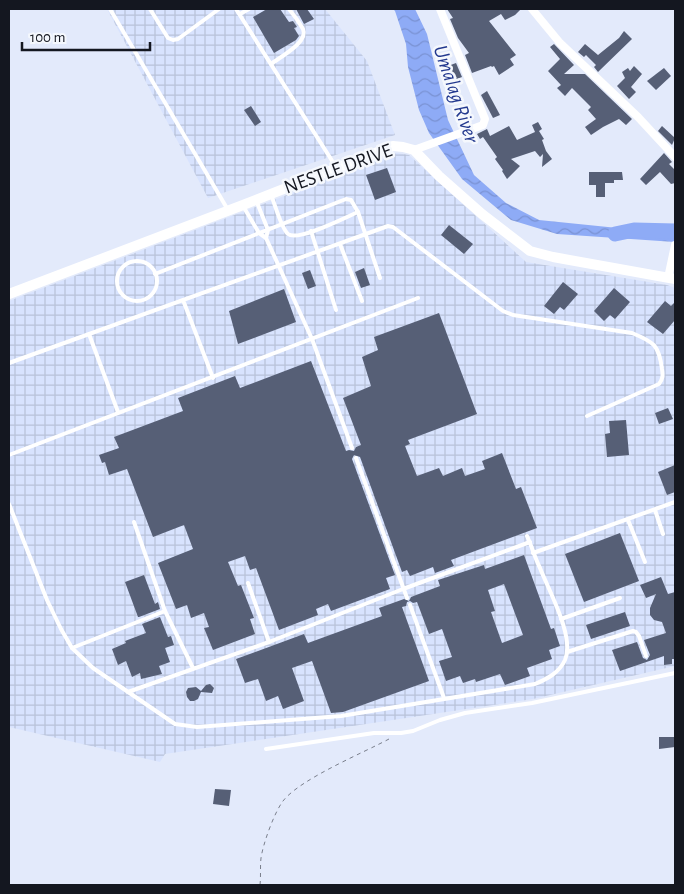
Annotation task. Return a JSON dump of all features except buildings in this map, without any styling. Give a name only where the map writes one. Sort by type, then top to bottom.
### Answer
[{"type":"street","points":[[414,150],[483,125],[485,119],[440,9]]},
{"type":"street","points":[[532,9],[560,43],[638,117],[675,157]]},
{"type":"street","name":"NESTLE DRIVE","points":[[9,294],[393,146],[414,150],[439,176],[482,214],[530,251],[553,257],[672,278]]},
{"type":"street","points":[[672,278],[675,246]]},
{"type":"lane","points":[[110,9],[228,210]]},
{"type":"lane","points":[[150,9],[168,38],[173,40],[178,39],[219,9]]},
{"type":"lane","points":[[236,9],[336,167]]},
{"type":"lane","points":[[240,14],[249,9]]},
{"type":"lane","points":[[271,64],[302,40],[304,34],[303,29],[289,9]]},
{"type":"lane","points":[[271,194],[282,224],[292,236],[311,232],[358,212]]},
{"type":"lane","points":[[256,200],[268,230],[266,238]]},
{"type":"lane","points":[[156,274],[282,224],[346,200],[351,200],[358,212],[380,278]]},
{"type":"lane","points":[[243,205],[259,233],[266,238],[312,339],[352,448]]},
{"type":"lane","points":[[9,363],[385,227],[393,227],[503,311],[514,315],[632,333],[654,345],[660,353],[662,380],[659,384],[587,416]]},
{"type":"lane","points":[[311,232],[336,310]]},
{"type":"lane","points":[[340,244],[362,301]]},
{"type":"lane","points":[[132,262],[141,262],[150,266],[156,274],[157,284],[153,292],[146,299],[137,301],[127,299],[120,293],[116,284],[118,274],[123,266],[132,262]]},
{"type":"lane","points":[[9,455],[418,298]]},
{"type":"lane","points":[[183,300],[213,378]]},
{"type":"lane","points":[[89,334],[118,412]]},
{"type":"lane","points":[[356,458],[407,598]]},
{"type":"lane","points":[[533,553],[675,502]]},
{"type":"lane","points":[[9,504],[47,600],[72,648],[93,668],[175,724],[197,727],[341,716],[535,684],[551,677],[560,668],[567,652],[566,636],[561,619],[527,536]]},
{"type":"lane","points":[[655,510],[663,534]]},
{"type":"lane","points":[[628,520],[645,562]]},
{"type":"lane","points":[[134,522],[165,611],[193,668]]},
{"type":"lane","points":[[128,692],[269,642],[403,589],[530,542]]},
{"type":"lane","points":[[248,583],[269,642]]},
{"type":"lane","points":[[561,619],[620,598]]},
{"type":"lane","points":[[410,605],[444,698]]},
{"type":"lane","points":[[72,648],[165,611]]},
{"type":"lane","points":[[567,652],[636,632],[646,656]]},
{"type":"lane","points":[[266,749],[374,733],[413,731],[440,720],[465,713],[532,703],[675,672]]},
{"type":"path","points":[[260,885],[261,858],[282,802],[291,793],[315,778],[401,733]]},
{"type":"shaded area","points":[[107,9],[325,9],[367,61],[395,135],[208,198]]},
{"type":"shaded area","points":[[397,153],[409,155],[526,262],[667,285],[675,288],[675,666],[533,699],[165,754],[160,762],[9,727],[9,301]]},
{"type":"water","points":[[393,9],[415,9],[427,34],[448,120],[474,175],[506,203],[539,220],[657,232],[675,236],[675,242],[557,234],[511,220],[462,179],[429,133],[419,110],[408,67],[406,44]]},
{"type":"waterway","name":"Umalag River","points":[[615,234],[634,230],[675,231]]}]
